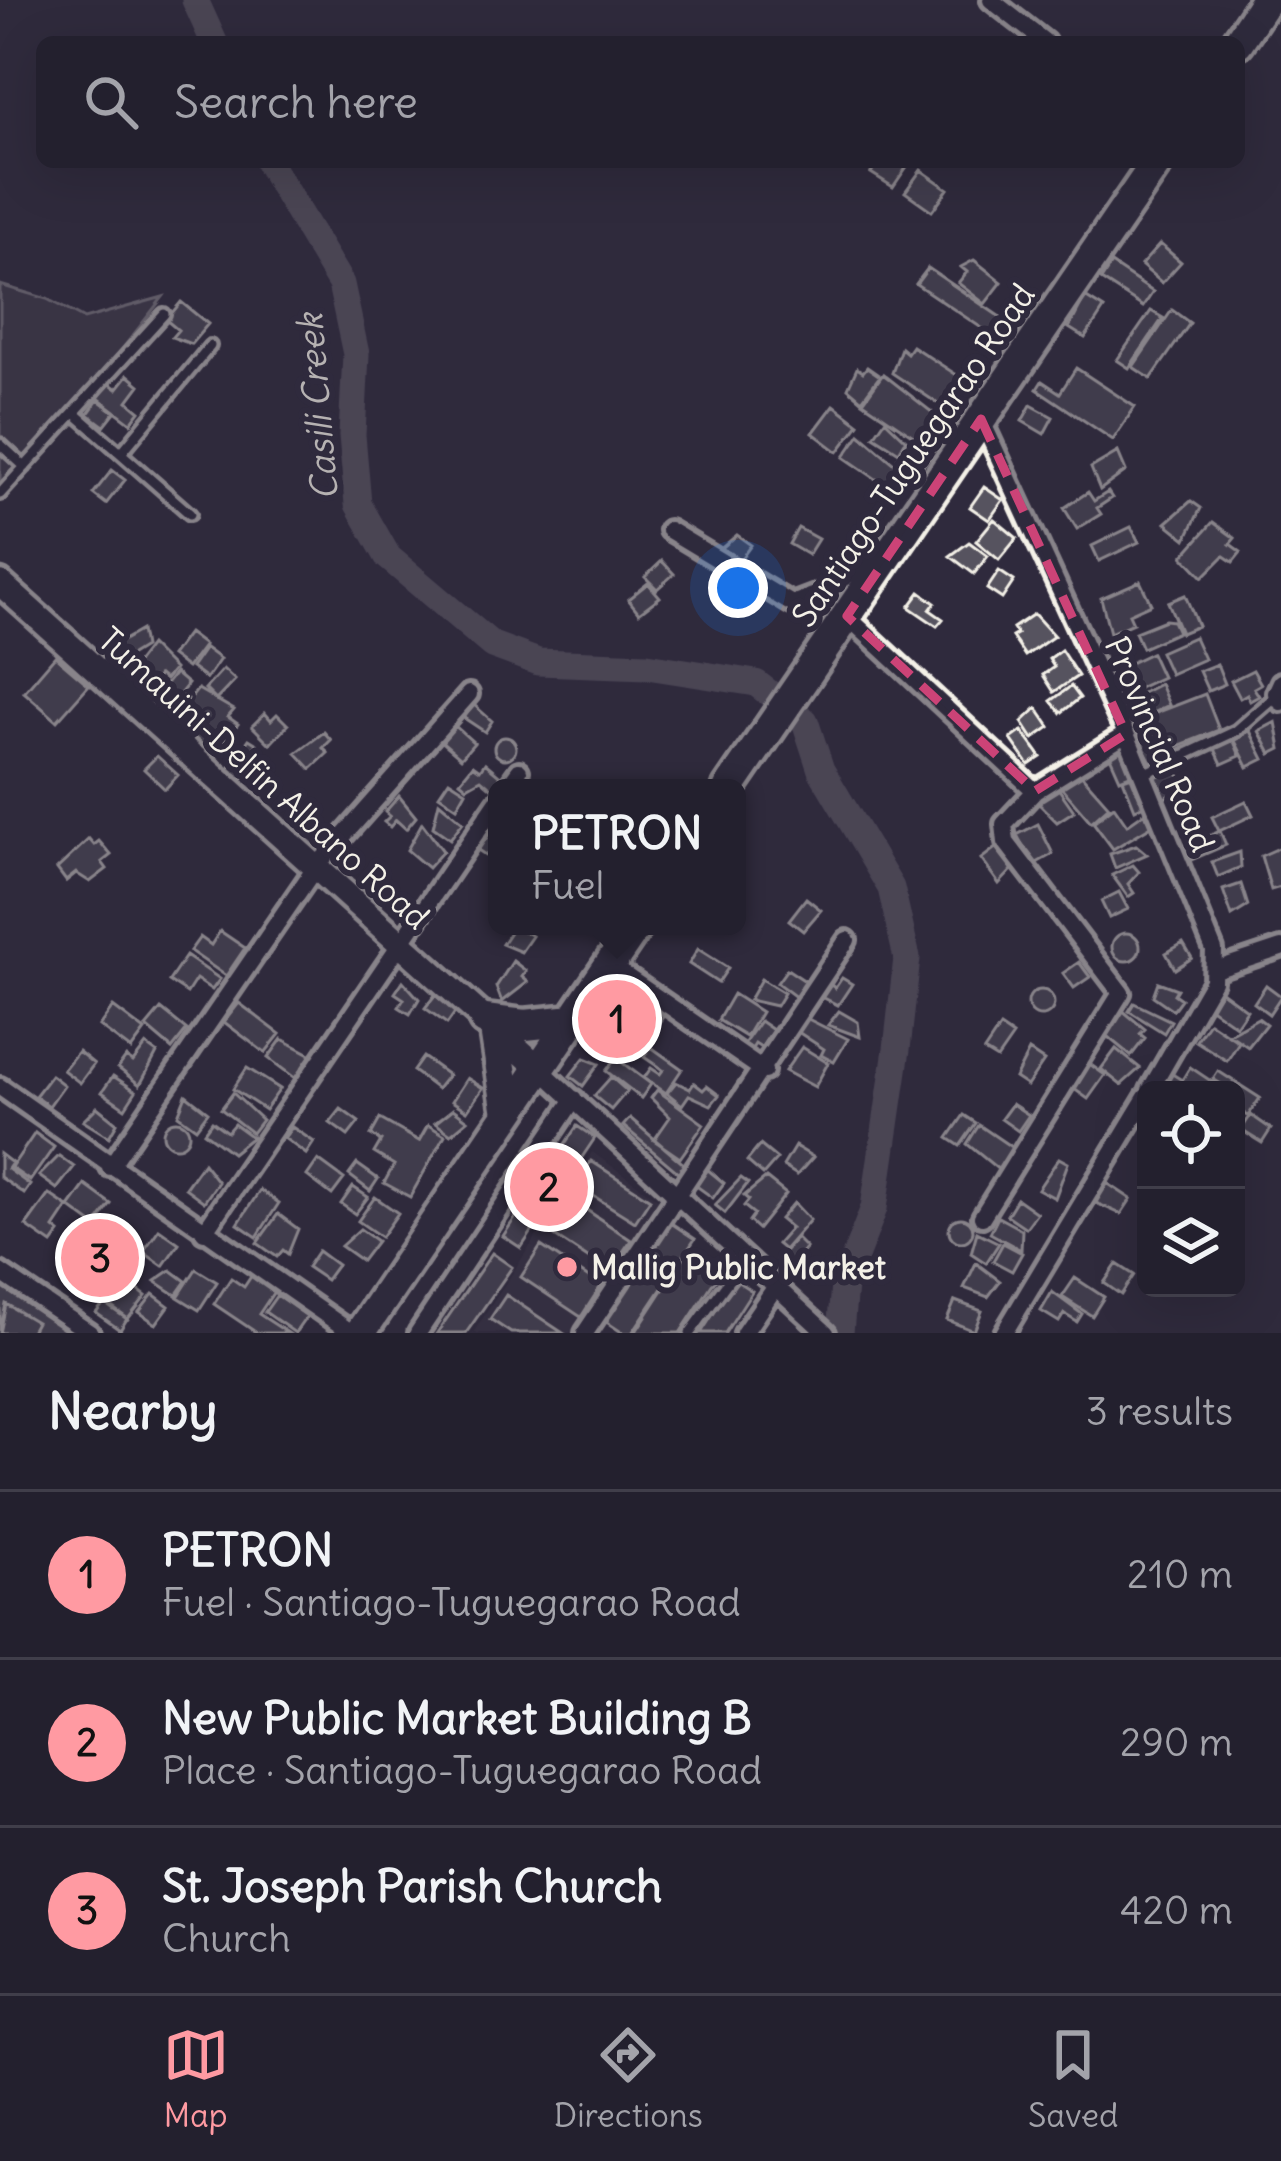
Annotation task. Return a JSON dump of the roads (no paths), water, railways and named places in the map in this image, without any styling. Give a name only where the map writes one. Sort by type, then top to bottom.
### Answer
[{"type":"highway","points":[[1242,36],[1266,0]]},
{"type":"highway","name":"Santiago-Tuguegarao Road","points":[[735,779],[1153,168]]},
{"type":"highway","points":[[356,1333],[630,935]]},
{"type":"highway","points":[[508,1114],[490,1025],[573,1020]]},
{"type":"main road","name":"Tumauini-Delfin Albano Road","points":[[0,583],[539,1068]]},
{"type":"street","points":[[991,0],[1037,36]]},
{"type":"street","name":"Provincial Road","points":[[981,419],[1144,774],[1218,969]]},
{"type":"street","points":[[669,530],[792,604],[821,593],[860,563],[894,546]]},
{"type":"street","points":[[838,629],[1035,791]]},
{"type":"street","points":[[110,1167],[315,868],[469,694]]},
{"type":"street","points":[[982,1217],[1121,993],[1006,842],[1007,817],[1035,791],[1126,734]]},
{"type":"street","points":[[513,779],[519,771]]},
{"type":"street","points":[[204,1232],[488,815]]},
{"type":"street","points":[[585,1333],[847,940]]},
{"type":"street","points":[[1155,1081],[1218,969],[1281,948]]},
{"type":"street","points":[[610,965],[764,1070]]},
{"type":"street","points":[[539,1068],[679,1193],[743,1262],[826,1333]]},
{"type":"street","points":[[0,1087],[356,1333]]},
{"type":"street","points":[[418,1333],[574,1099]]},
{"type":"street","points":[[1004,1333],[1137,1112]]},
{"type":"street","points":[[0,1272],[90,1333]]},
{"type":"street","points":[[745,1333],[774,1289]]},
{"type":"lane","points":[[0,494],[77,415],[164,314]]},
{"type":"lane","points":[[121,453],[210,346]]},
{"type":"lane","points":[[77,415],[190,514]]},
{"type":"lane","points":[[0,444],[25,467]]},
{"type":"lane","points":[[1144,774],[1236,731],[1280,693]]},
{"type":"lane","points":[[690,1333],[743,1262]]},
{"type":"waterway","name":"Casili Creek","points":[[195,0],[211,36]]},
{"type":"waterway","name":"Casili Creek","points":[[272,168],[341,284],[356,354],[352,435],[358,504],[388,557],[492,645],[538,662],[647,666],[756,683],[805,721],[821,770],[891,888],[907,958],[897,1049],[874,1208],[844,1285],[840,1333]]},
{"type":"place","name":"PETRON","points":[[617,1019]]},
{"type":"place","name":"New Public Market Building B","points":[[549,1187]]},
{"type":"place","name":"St. Joseph Parish Church","points":[[100,1258]]},
{"type":"place","name":"Mallig Public Market","points":[[567,1267]]}]
